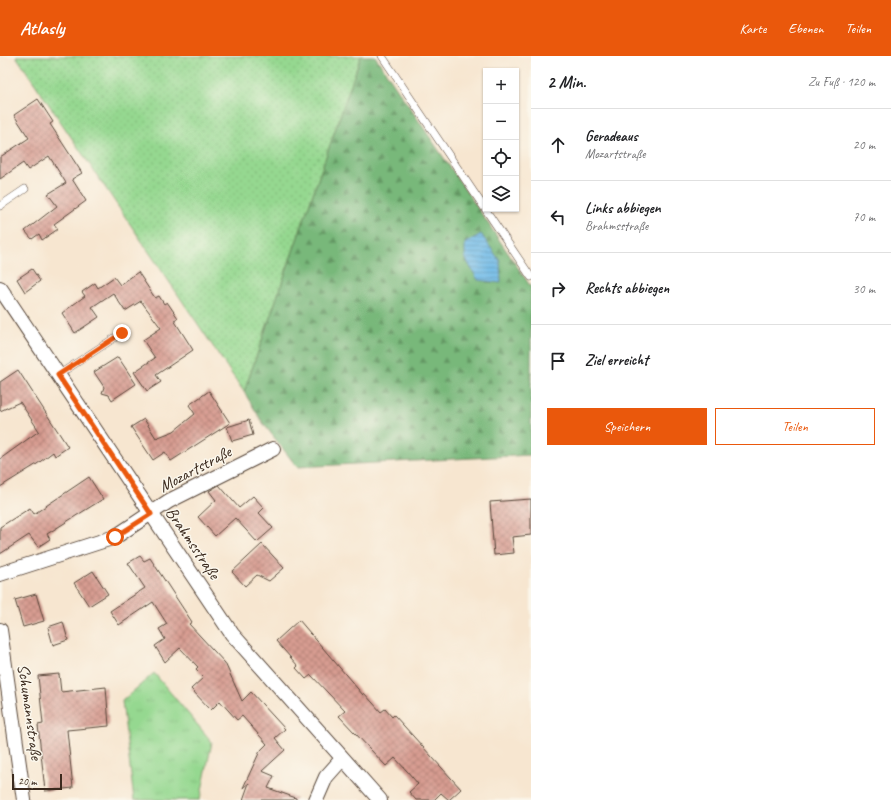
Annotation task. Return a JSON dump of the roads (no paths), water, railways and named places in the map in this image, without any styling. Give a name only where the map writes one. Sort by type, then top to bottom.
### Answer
[{"type":"street","name":"Brahmsstraße","points":[[0,288],[232,634],[380,800]]},
{"type":"street","name":"Mozartstraße","points":[[0,574],[115,537],[169,502],[273,449]]},
{"type":"street","name":"Schumannstraße","points":[[0,630],[24,800]]},
{"type":"street","points":[[316,800],[326,777],[342,759]]},
{"type":"lane","points":[[382,56],[531,277]]},
{"type":"lane","points":[[0,206],[25,189]]},
{"type":"lane","points":[[58,375],[122,333]]},
{"type":"water","points":[[481,234],[500,261],[501,283],[478,280],[465,258],[465,243]]}]
